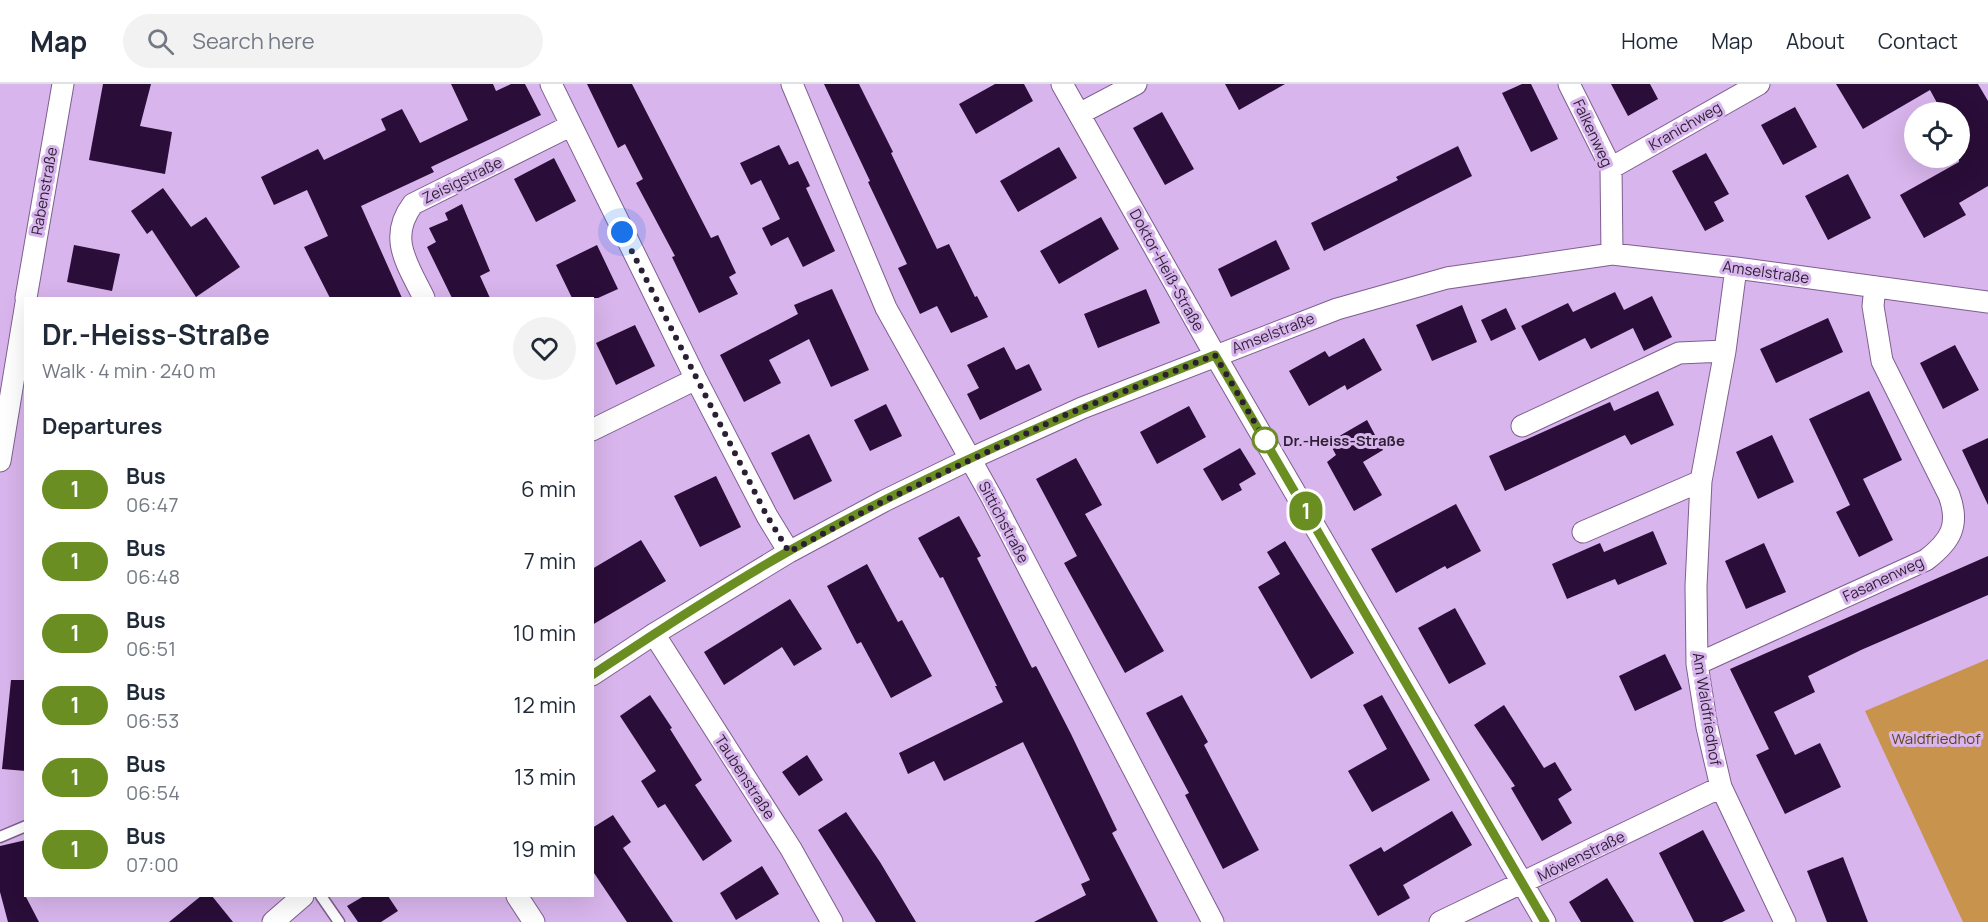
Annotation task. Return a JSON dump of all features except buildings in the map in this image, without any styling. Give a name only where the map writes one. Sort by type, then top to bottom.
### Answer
[{"type":"street","name":"Rabenstraße","points":[[26,297],[63,84]]},
{"type":"street","points":[[550,84],[696,379],[767,516],[789,552]]},
{"type":"street","name":"Sittichstraße","points":[[792,84],[886,308],[970,459],[1213,922]]},
{"type":"street","name":"Doktor-Heiß-Straße","points":[[1062,84],[1215,355],[1545,922]]},
{"type":"street","points":[[1079,114],[1136,84]]},
{"type":"street","name":"Falkenweg","points":[[1569,84],[1611,168],[1612,254]]},
{"type":"street","name":"Kranichweg","points":[[1611,168],[1733,94],[1759,84]]},
{"type":"street","name":"Zeisigstraße","points":[[424,297],[406,261],[400,240],[403,218],[413,204],[570,126]]},
{"type":"street","name":"Amselstraße","points":[[594,674],[654,634],[789,552],[884,501],[970,459],[1082,408],[1336,309],[1447,278],[1612,254],[1736,268],[1988,302]]},
{"type":"street","name":"Am Waldfriedhof","points":[[1736,268],[1725,351],[1701,481],[1696,586],[1697,664],[1707,727],[1721,787],[1785,922]]},
{"type":"street","name":"Fasanenweg","points":[[1697,664],[1926,560],[1940,549],[1951,535],[1955,511],[1949,495],[1882,361],[1873,306],[1875,287]]},
{"type":"street","points":[[0,461],[6,376],[24,310]]},
{"type":"street","points":[[1522,426],[1679,353],[1725,351]]},
{"type":"street","points":[[594,429],[696,379]]},
{"type":"street","points":[[1583,532],[1701,481]]},
{"type":"street","name":"Taubenstraße","points":[[654,634],[791,849],[832,922]]},
{"type":"street","name":"Möwenstraße","points":[[1440,922],[1721,787]]},
{"type":"street","points":[[273,922],[302,897]]},
{"type":"street","points":[[517,897],[534,922]]},
{"type":"lane","points":[[0,837],[24,827]]},
{"type":"lane","points":[[322,897],[339,922]]},
{"type":"green space","name":"Waldfriedhof","points":[[1988,659],[1988,922],[1963,922],[1865,711]]},
{"type":"bus line","name":"1","points":[[594,674],[654,634],[789,552],[884,501],[1082,408],[1215,355],[1545,922]]},
{"type":"place","name":"Dr.-Heiss-Straße","points":[[1265,440]]},
{"type":"route","points":[[622,232],[767,516],[789,552],[884,501],[970,459],[1063,416],[1215,355],[1265,440]]}]
